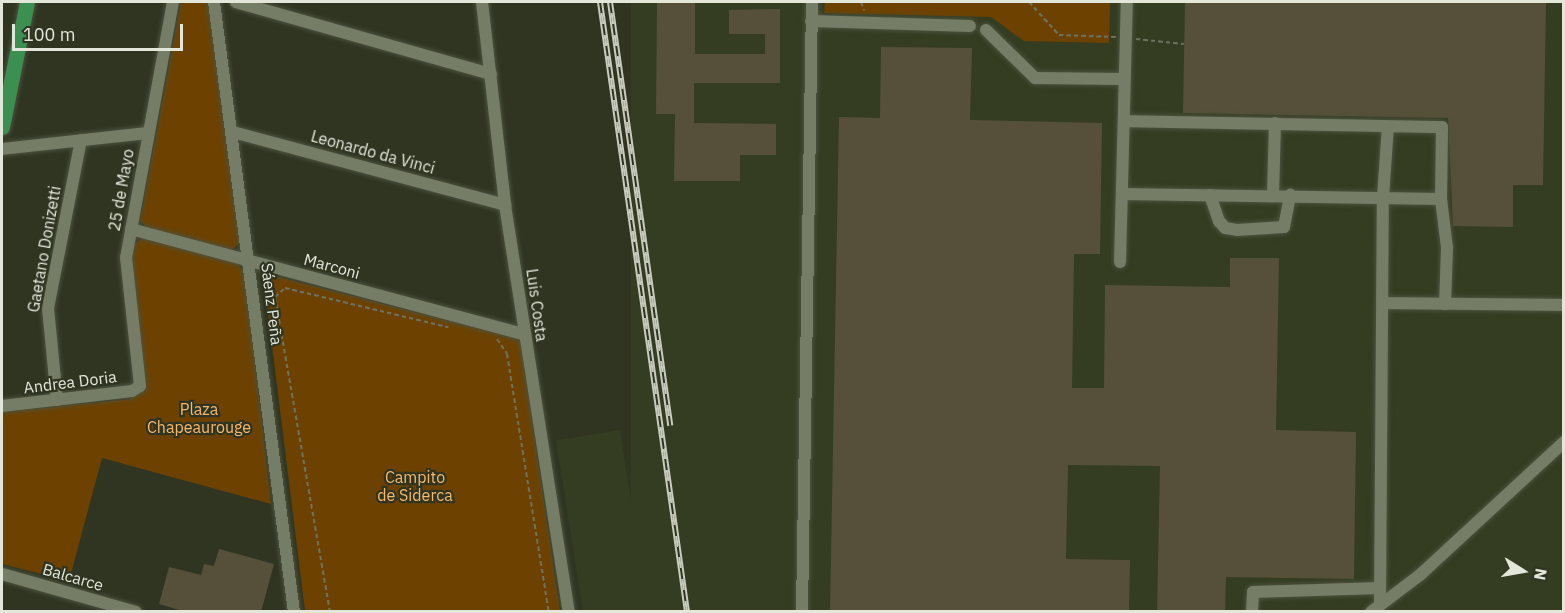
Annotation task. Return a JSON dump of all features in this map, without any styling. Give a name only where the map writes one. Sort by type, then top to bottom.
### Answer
[{"type":"main road","points":[[2,127],[27,2]]},
{"type":"street","name":"25 de Mayo","points":[[140,386],[127,272],[131,229],[173,2]]},
{"type":"street","name":"Sáenz Peña","points":[[214,2],[233,132],[294,612]]},
{"type":"street","points":[[236,2],[491,74]]},
{"type":"street","name":"Luis Costa","points":[[482,2],[524,334],[569,612]]},
{"type":"street","points":[[802,612],[812,2]]},
{"type":"street","points":[[1120,262],[1127,2]]},
{"type":"street","points":[[811,21],[970,26]]},
{"type":"street","points":[[986,30],[1035,78],[1125,79]]},
{"type":"street","points":[[1124,121],[1442,127],[1441,199],[1447,249],[1445,304]]},
{"type":"street","points":[[1273,195],[1275,123]]},
{"type":"street","points":[[1375,608],[1380,588],[1383,197],[1388,126]]},
{"type":"street","name":"Leonardo da Vinci","points":[[233,132],[506,205]]},
{"type":"street","points":[[2,149],[148,133]]},
{"type":"street","name":"Gaetano Donizetti","points":[[57,400],[48,308],[81,140]]},
{"type":"street","points":[[1122,194],[1441,199]]},
{"type":"street","points":[[1210,195],[1219,221],[1226,228],[1237,230],[1284,227],[1290,195]]},
{"type":"street","name":"Marconi","points":[[131,229],[524,334]]},
{"type":"street","points":[[1383,303],[1563,305]]},
{"type":"street","name":"Andrea Doria","points":[[2,406],[132,391],[140,386]]},
{"type":"street","points":[[1375,608],[1421,574],[1563,442]]},
{"type":"street","name":"Balcarce","points":[[2,574],[94,606],[136,612]]},
{"type":"street","points":[[1252,612],[1253,592],[1380,588]]},
{"type":"path","points":[[1029,2],[1059,35],[1126,38],[1184,44]]},
{"type":"path","points":[[330,612],[276,297],[285,288],[451,328]]},
{"type":"path","points":[[496,338],[507,354],[549,612]]},
{"type":"shaded area","points":[[631,2],[1563,2],[1563,612],[631,612]]},
{"type":"shaded area","points":[[620,430],[649,611],[583,612],[556,440]]},
{"type":"green space","points":[[181,2],[206,2],[211,8],[240,243],[230,251],[148,228],[140,221]]},
{"type":"green space","points":[[825,2],[1110,2],[1109,43],[1024,41],[991,17],[824,13]]},
{"type":"green space","name":"Plaza Chapeaurouge","points":[[143,238],[235,260],[245,274],[271,504],[102,458],[69,581],[2,564],[2,412],[130,399],[145,386],[131,259],[133,245]]},
{"type":"green space","name":"Campito de Siderca","points":[[263,273],[520,339],[560,611],[305,611]]},
{"type":"building","points":[[657,2],[695,2],[695,54],[765,54],[765,34],[729,34],[729,10],[780,9],[780,83],[694,83],[694,123],[776,124],[776,155],[740,155],[740,181],[674,181],[675,114],[656,114]]},
{"type":"building","points":[[1185,2],[1546,2],[1543,185],[1513,185],[1513,227],[1453,226],[1448,118],[1183,113]]},
{"type":"building","points":[[881,47],[972,48],[970,120],[1102,123],[1100,254],[1074,254],[1072,388],[1104,388],[1105,285],[1230,287],[1230,258],[1279,258],[1276,430],[1356,432],[1354,579],[1226,577],[1225,612],[1157,612],[1160,466],[1068,465],[1066,559],[1130,560],[1129,612],[830,612],[839,117],[880,118]]},
{"type":"building","points":[[219,549],[274,564],[261,612],[186,612],[159,604],[169,567],[201,575],[204,564],[214,566]]},
{"type":"railway","points":[[600,2],[687,612]]},
{"type":"railway","points":[[610,2],[670,426]]}]
